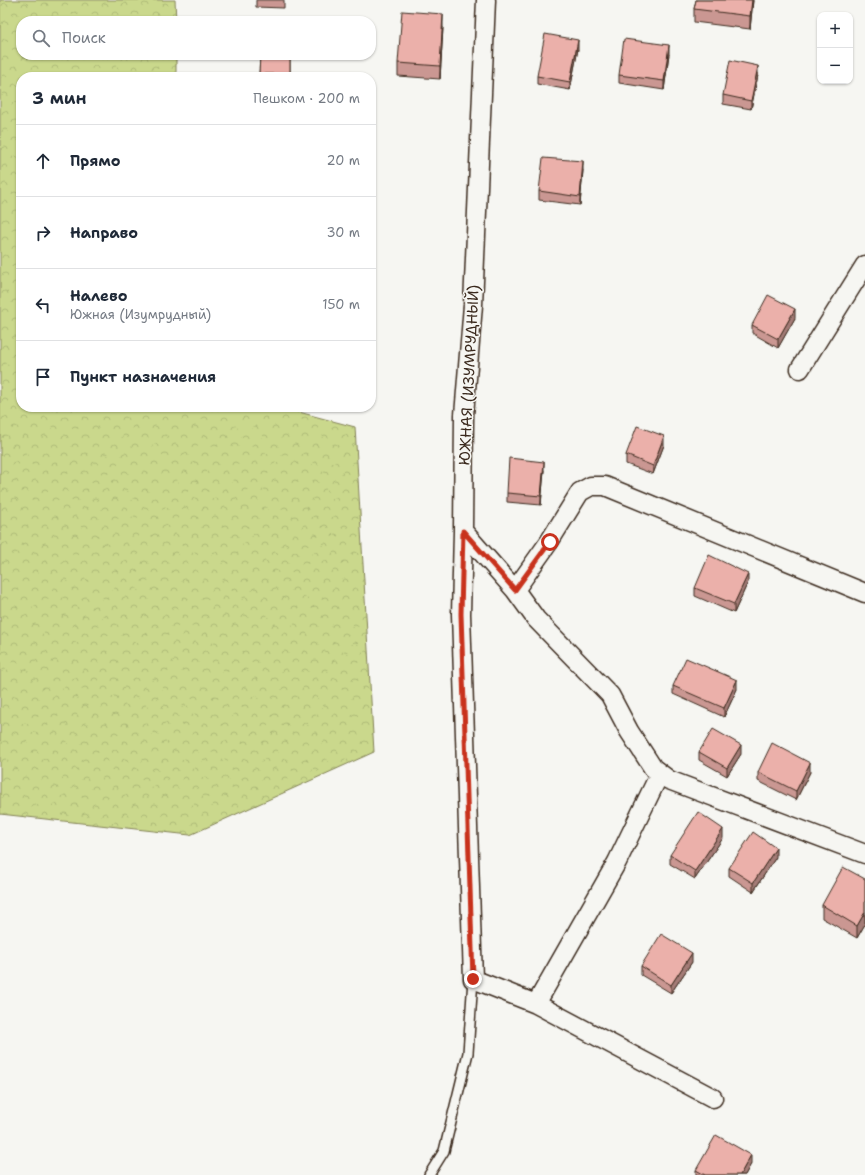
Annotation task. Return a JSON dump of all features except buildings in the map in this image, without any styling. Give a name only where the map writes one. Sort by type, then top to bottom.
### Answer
[{"type":"street","name":"ЮЖНАЯ (ИЗУМРУДНЫЙ)","points":[[473,979],[461,614],[464,415],[473,305],[486,0]]},
{"type":"street","points":[[800,369],[865,265]]},
{"type":"street","points":[[515,590],[550,542],[580,492],[591,486],[605,486],[865,593]]},
{"type":"street","points":[[463,531],[515,590],[536,619],[610,695],[629,730],[653,768],[669,780],[865,854]]},
{"type":"street","points":[[536,1004],[617,862],[660,773]]},
{"type":"street","points":[[473,979],[536,1004],[713,1098]]},
{"type":"lane","name":"ЮЖНАЯ (ИЗУМРУДНЫЙ)","points":[[429,1175],[444,1151],[468,1053],[473,979]]},
{"type":"green space","points":[[0,0],[175,0],[176,16],[16,16],[16,60],[176,60],[176,72],[16,72],[16,412],[299,412],[355,427],[374,752],[190,835],[0,814]]},
{"type":"route","points":[[473,979],[461,614],[463,531],[515,590],[550,542]]}]
